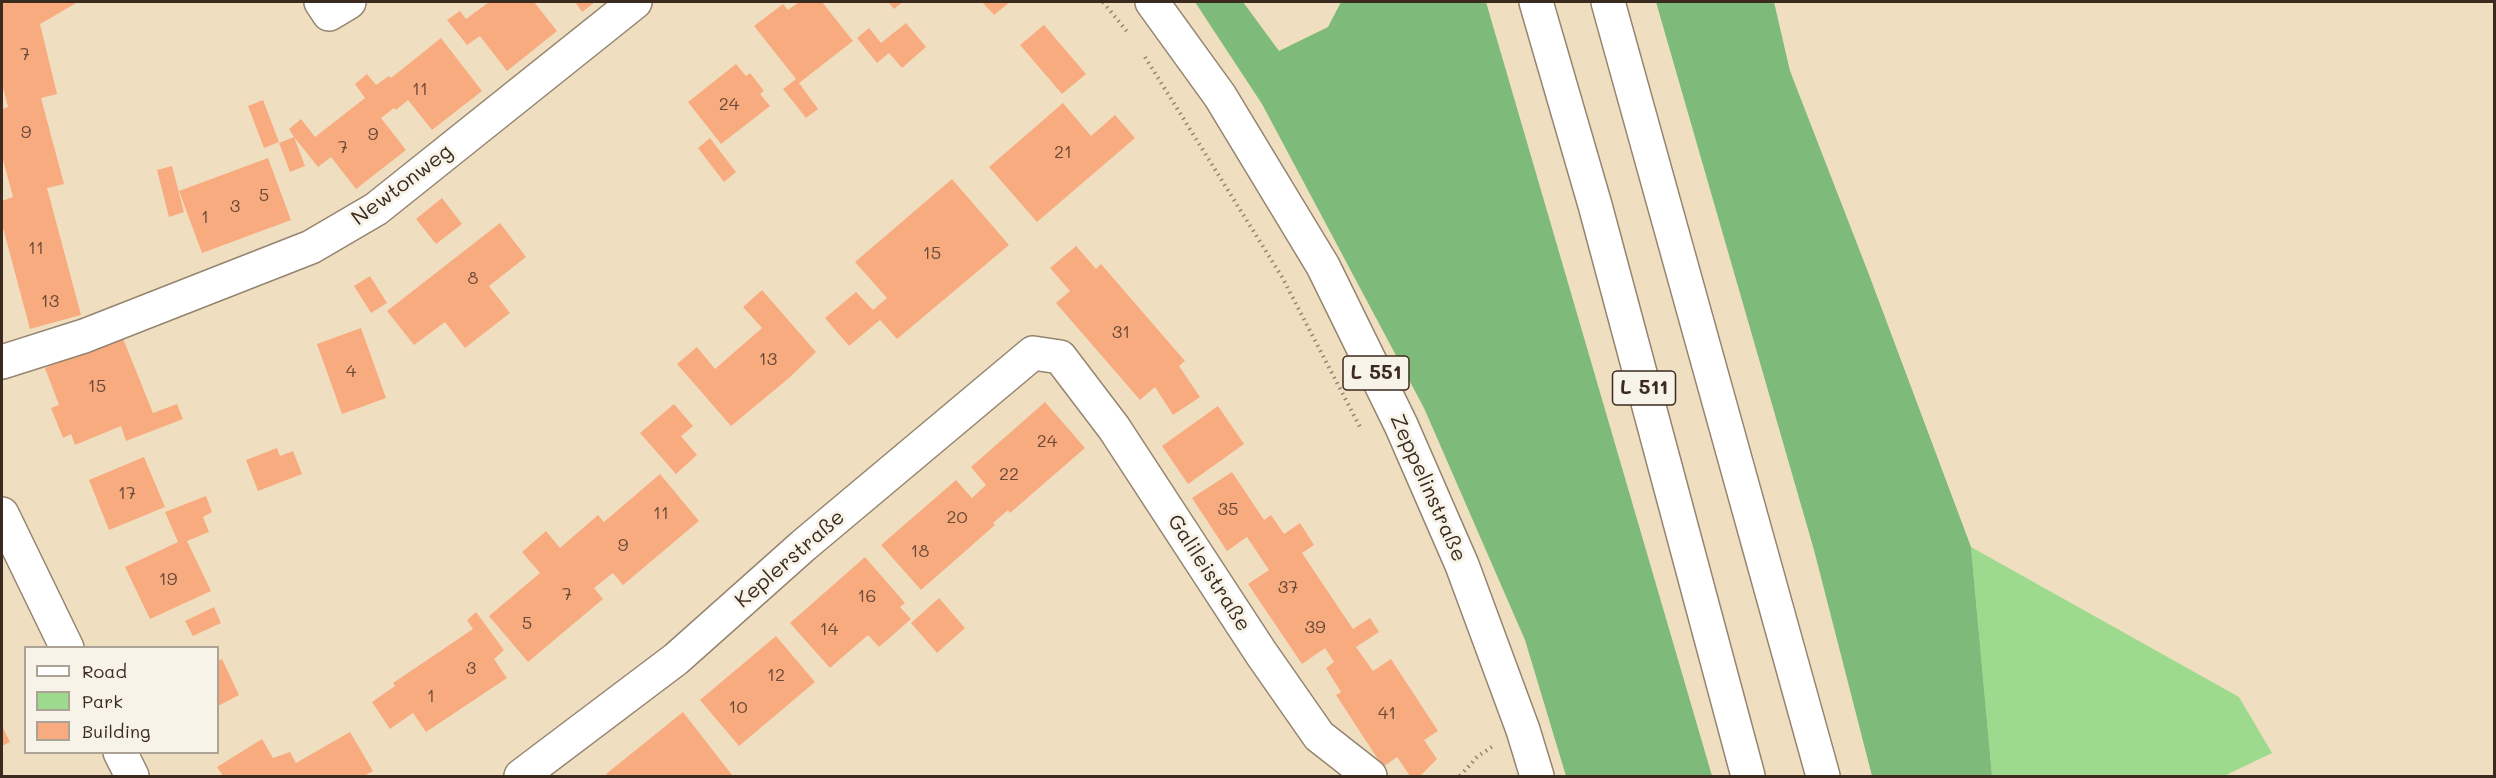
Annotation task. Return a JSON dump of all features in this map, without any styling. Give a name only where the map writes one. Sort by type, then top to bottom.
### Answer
[{"type":"main road","points":[[321,2],[329,14],[349,2]]},
{"type":"main road","name":"Newtonweg","points":[[2,362],[84,336],[311,247],[376,208],[635,2]]},
{"type":"main road","name":"Zeppelinstraße","points":[[1152,2],[1220,96],[1323,266],[1401,425],[1462,565],[1523,730],[1537,777]]},
{"type":"main road","name":"L 511","points":[[1536,2],[1595,205],[1748,777]]},
{"type":"main road","points":[[1608,2],[1823,777]]},
{"type":"main road","name":"Keplerstraße","points":[[521,777],[676,659],[804,545],[1034,353],[1060,357]]},
{"type":"main road","name":"Galileistraße","points":[[1060,357],[1114,428],[1261,653],[1319,736],[1370,777]]},
{"type":"main road","points":[[2,514],[66,646]]},
{"type":"main road","points":[[120,754],[132,777]]},
{"type":"path","points":[[1103,2],[1135,42]]},
{"type":"path","points":[[1141,50],[1282,277],[1362,431]]},
{"type":"path","points":[[1460,777],[1477,757],[1523,730]]},
{"type":"path","points":[[1487,737],[1494,757]]},
{"type":"green space","points":[[1195,2],[1243,2],[1279,51],[1328,27],[1341,2],[1486,2],[1712,776],[1566,776],[1525,640],[1424,408],[1262,104]]},
{"type":"green space","points":[[1656,2],[1774,2],[1790,71],[1971,547],[1992,776],[1872,776],[1814,550]]},
{"type":"green space","points":[[1971,547],[2239,697],[2272,753],[2224,776],[1992,776]]},
{"type":"building","points":[[2,2],[78,2],[40,24],[57,94],[41,98],[64,184],[47,188],[81,315],[30,329],[2,224],[2,201],[13,197],[2,156],[2,109],[8,107],[2,84]]},
{"type":"building","points":[[489,2],[534,2],[557,31],[507,71],[480,36],[467,45],[447,20],[460,11],[466,19]]},
{"type":"building","points":[[575,2],[595,2],[582,12]]},
{"type":"building","points":[[799,2],[822,2],[853,41],[799,83],[818,109],[806,118],[783,89],[796,79],[754,26],[783,4],[788,10]]},
{"type":"building","points":[[888,2],[903,2],[894,9]]},
{"type":"building","points":[[982,2],[1010,2],[994,15]]},
{"type":"building","points":[[906,23],[926,47],[902,68],[889,53],[877,63],[857,38],[869,28],[881,43]]},
{"type":"building","points":[[1044,25],[1086,74],[1062,94],[1020,45]]},
{"type":"building","points":[[441,38],[482,91],[432,130],[408,100],[381,118],[406,150],[356,189],[331,157],[318,167],[289,129],[301,119],[315,137],[365,98],[355,84],[367,74],[376,85],[389,76],[391,78]]},
{"type":"building","points":[[736,64],[746,76],[750,73],[764,91],[760,94],[770,106],[721,144],[688,102]]},
{"type":"building","points":[[263,100],[279,142],[264,148],[248,106]]},
{"type":"building","points":[[1063,103],[1091,136],[1115,115],[1135,138],[1037,222],[989,167]]},
{"type":"building","points":[[294,137],[305,166],[290,172],[279,143]]},
{"type":"building","points":[[710,138],[736,172],[724,182],[698,148]]},
{"type":"building","points":[[268,158],[291,220],[202,253],[179,191]]},
{"type":"building","points":[[172,166],[184,212],[169,217],[157,170]]},
{"type":"building","points":[[952,179],[1009,245],[897,339],[880,320],[849,346],[825,318],[856,292],[873,310],[887,298],[855,262]]},
{"type":"building","points":[[442,198],[462,224],[436,244],[416,219]]},
{"type":"building","points":[[500,223],[526,257],[489,286],[510,313],[465,348],[445,322],[414,345],[387,311]]},
{"type":"building","points":[[1076,246],[1096,269],[1101,264],[1185,361],[1179,366],[1200,397],[1173,415],[1155,387],[1140,400],[1056,303],[1070,291],[1050,268]]},
{"type":"building","points":[[370,276],[387,303],[371,313],[354,286]]},
{"type":"building","points":[[762,290],[816,352],[789,378],[731,426],[677,364],[697,347],[715,369],[762,328],[743,307]]},
{"type":"building","points":[[361,328],[386,398],[342,414],[317,344]]},
{"type":"building","points":[[122,336],[153,413],[177,404],[183,419],[126,441],[121,426],[75,445],[71,434],[63,438],[51,408],[59,405],[45,368]]},
{"type":"building","points":[[1045,402],[1085,448],[1010,513],[1008,510],[993,523],[995,525],[921,590],[881,545],[956,480],[972,498],[986,485],[971,467]]},
{"type":"building","points":[[674,404],[693,426],[681,436],[697,455],[676,474],[640,433]]},
{"type":"building","points":[[1218,406],[1244,444],[1188,484],[1162,446]]},
{"type":"building","points":[[277,448],[280,456],[293,451],[302,474],[258,491],[246,460]]},
{"type":"building","points":[[144,457],[165,507],[109,530],[89,480]]},
{"type":"building","points":[[1232,472],[1264,520],[1271,515],[1284,534],[1300,523],[1314,545],[1302,553],[1353,629],[1370,618],[1379,632],[1356,647],[1373,671],[1391,659],[1438,731],[1424,740],[1437,759],[1420,776],[1410,776],[1397,757],[1383,767],[1336,695],[1341,692],[1326,668],[1334,662],[1325,648],[1302,664],[1248,584],[1269,570],[1247,537],[1227,551],[1192,498]]},
{"type":"building","points":[[660,474],[699,521],[623,585],[613,573],[594,588],[603,599],[528,662],[489,616],[540,573],[522,552],[546,531],[560,548],[598,515],[604,522]]},
{"type":"building","points":[[206,496],[212,512],[203,517],[209,532],[187,541],[211,591],[150,619],[125,567],[178,542],[165,512]]},
{"type":"building","points":[[865,557],[905,603],[900,607],[911,619],[879,647],[868,635],[830,668],[790,623]]},
{"type":"building","points":[[939,598],[965,628],[937,653],[911,623]]},
{"type":"building","points":[[214,607],[221,623],[193,636],[185,621]]},
{"type":"building","points":[[476,612],[504,650],[494,659],[507,678],[426,732],[413,713],[390,729],[372,702],[395,686],[393,683],[473,629],[467,620]]},
{"type":"building","points":[[776,636],[815,682],[739,746],[700,700]]},
{"type":"building","points":[[222,659],[239,695],[219,705],[219,660]]},
{"type":"building","points":[[683,712],[732,775],[608,776],[606,774]]},
{"type":"building","points":[[2,726],[10,742],[2,746]]},
{"type":"building","points":[[350,732],[373,771],[364,776],[223,776],[217,767],[262,739],[273,758],[290,752],[296,763]]}]
